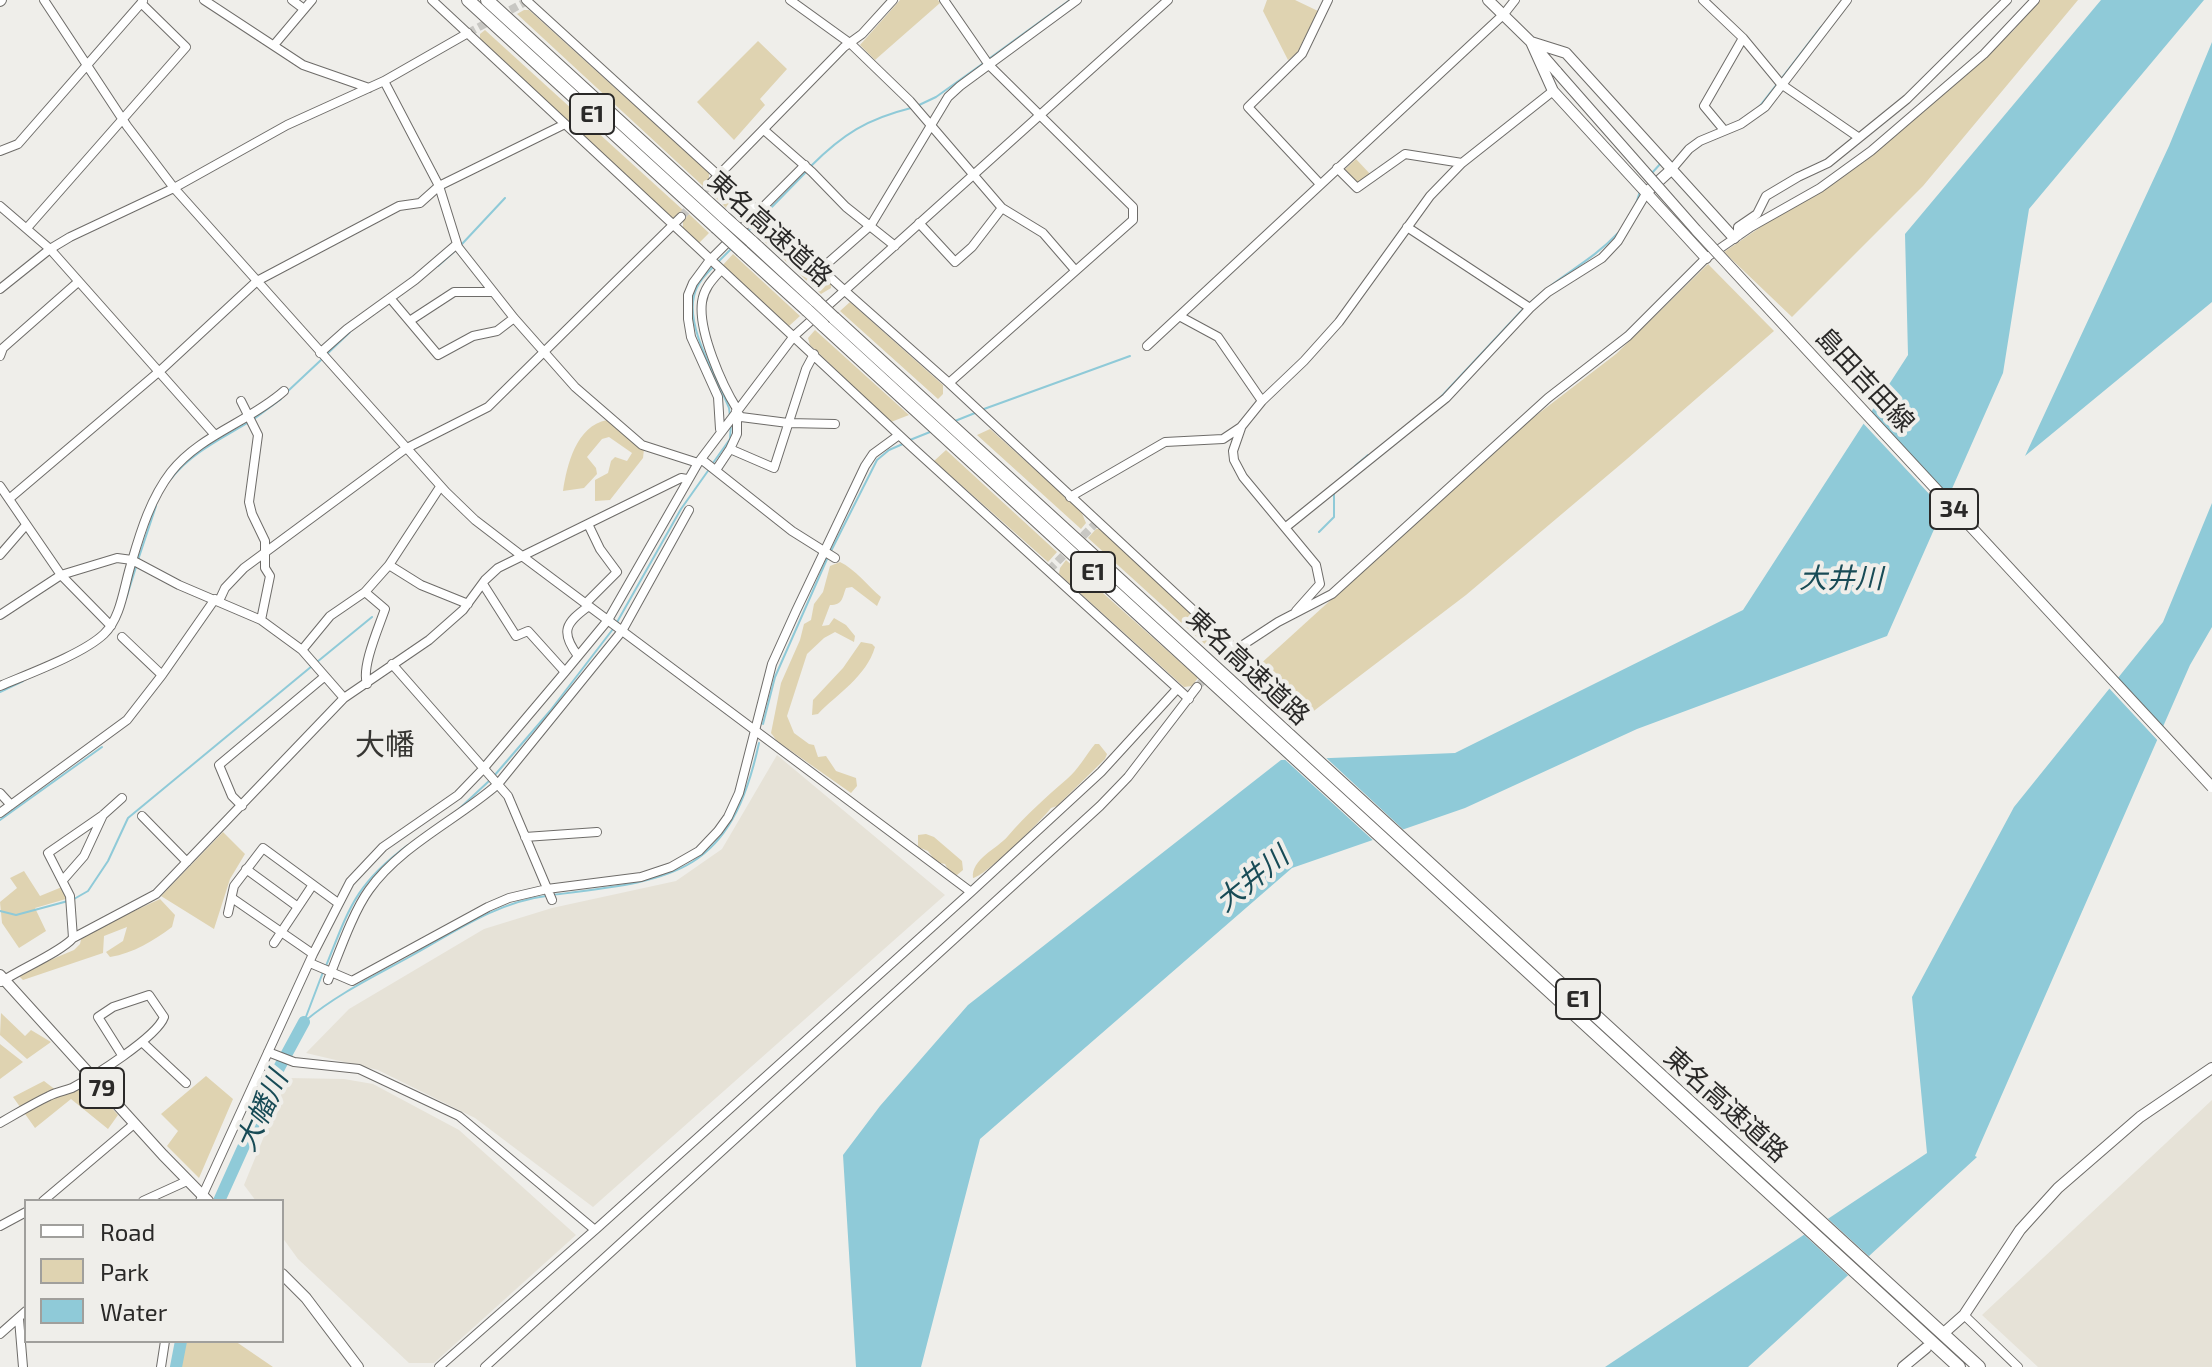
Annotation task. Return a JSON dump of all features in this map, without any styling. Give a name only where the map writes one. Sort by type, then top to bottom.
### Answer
[{"type":"highway","name":"東名高速道路","points":[[468,0],[720,222]]},
{"type":"highway","name":"東名高速道路","points":[[487,0],[812,306],[951,445],[1238,696]]},
{"type":"highway","name":"東名高速道路","points":[[828,322],[930,406],[1238,696],[1907,1310],[1979,1367]]},
{"type":"highway","name":"東名高速道路","points":[[1907,1310],[1959,1367]]},
{"type":"main road","name":"島田吉田線","points":[[1488,0],[1531,42],[1696,230],[2212,787]]},
{"type":"main road","points":[[1531,42],[1566,53],[1736,237]]},
{"type":"main road","points":[[1531,42],[1553,91],[1706,258]]},
{"type":"main road","points":[[1643,187],[1666,163]]},
{"type":"main road","name":"79","points":[[1,979],[204,1199]]},
{"type":"main road","points":[[1946,1331],[1964,1315],[2035,1211],[2140,1117],[2212,1068]]},
{"type":"main road","points":[[284,1276],[306,1298],[358,1367]]},
{"type":"main road","points":[[1912,1364],[1926,1348]]},
{"type":"street","points":[[44,0],[86,67],[174,188],[440,487],[475,520],[522,556],[971,892]]},
{"type":"street","points":[[204,0],[303,65],[369,88]]},
{"type":"street","points":[[292,0],[304,9]]},
{"type":"street","points":[[274,45],[312,0]]},
{"type":"street","points":[[432,0],[904,440],[1189,699]]},
{"type":"street","points":[[527,0],[949,383],[1234,648]]},
{"type":"street","points":[[790,0],[851,44],[914,106],[1002,208],[1043,233],[1075,270]]},
{"type":"street","points":[[711,183],[893,0]]},
{"type":"street","points":[[944,0],[987,62],[1133,207],[1133,220],[949,383]]},
{"type":"street","points":[[821,269],[871,225],[929,126],[954,91],[987,62],[1077,0]]},
{"type":"street","points":[[707,464],[720,430],[794,336],[1168,0]]},
{"type":"street","points":[[1320,184],[1248,107],[1302,54],[1328,0]]},
{"type":"street","points":[[1147,346],[1504,14],[1515,0]]},
{"type":"street","points":[[1703,0],[1743,38],[1779,82],[1858,137]]},
{"type":"street","points":[[1666,163],[1722,128],[1754,116],[1765,107],[1779,82],[1847,0]]},
{"type":"street","points":[[1736,237],[1738,227],[1757,214],[1766,196],[1828,163],[1907,99],[2007,0]]},
{"type":"street","points":[[1226,656],[1234,648],[1332,594],[1538,407],[1628,336],[1706,258],[1820,188],[1871,151],[1984,54],[2035,0]]},
{"type":"street","points":[[0,151],[18,144],[143,2],[186,47],[27,228]]},
{"type":"street","points":[[0,289],[70,237],[174,188],[287,125],[384,81],[468,33]]},
{"type":"street","points":[[1722,128],[1704,106],[1743,38]]},
{"type":"street","points":[[384,81],[439,186],[459,247],[556,369],[642,445],[707,464],[792,531],[829,555]]},
{"type":"street","points":[[1070,497],[1165,442],[1223,439],[1241,427],[1339,322],[1430,196],[1462,163],[1553,91]]},
{"type":"street","points":[[9,499],[160,370],[257,281],[399,206],[420,203],[439,186],[565,124]]},
{"type":"street","points":[[764,130],[846,207],[895,246]]},
{"type":"street","points":[[1337,168],[1357,188],[1405,154],[1462,163]]},
{"type":"street","points":[[720,430],[718,397],[691,337],[688,295],[693,283],[716,265],[807,168]]},
{"type":"street","points":[[1286,527],[1446,398],[1527,306],[1602,258],[1625,231],[1643,187]]},
{"type":"street","points":[[0,206],[50,249],[215,435]]},
{"type":"street","points":[[919,223],[955,262],[972,247],[1002,208]]},
{"type":"street","points":[[0,813],[127,720],[225,588],[265,552],[405,449],[488,407],[681,217]]},
{"type":"street","points":[[1407,227],[1527,306]]},
{"type":"street","points":[[323,356],[347,329],[392,300],[459,247]]},
{"type":"street","points":[[716,265],[702,303],[702,320],[705,335],[741,417],[788,423],[835,424]]},
{"type":"street","points":[[0,356],[3,348],[78,282]]},
{"type":"street","points":[[411,320],[454,292],[493,292]]},
{"type":"street","points":[[392,300],[438,355],[473,336],[497,331],[514,318]]},
{"type":"street","points":[[1181,317],[1218,337],[1262,401]]},
{"type":"street","points":[[730,449],[774,468],[806,369],[814,354]]},
{"type":"street","points":[[0,686],[103,635],[111,626],[137,562],[151,505],[161,486],[185,457],[215,435],[251,419],[284,391]]},
{"type":"street","points":[[241,401],[258,435],[249,502],[265,541],[265,568],[270,576],[261,620]]},
{"type":"street","points":[[327,973],[367,892],[383,871],[475,804],[565,672],[608,620],[687,479],[730,449],[737,434],[737,411]]},
{"type":"street","points":[[1241,427],[1233,451],[1243,477],[1286,527],[1320,574],[1320,584],[1294,614]]},
{"type":"street","points":[[232,898],[282,932],[327,973],[352,981],[509,898],[641,877],[671,867],[699,851],[728,817],[739,793],[772,664],[829,555],[865,466],[873,454],[904,440]]},
{"type":"street","points":[[1,979],[156,894],[344,698],[429,640],[468,604],[498,568],[681,478],[687,479]]},
{"type":"street","points":[[0,486],[61,575],[111,626]]},
{"type":"street","points":[[302,650],[330,616],[365,592],[389,565],[440,487]]},
{"type":"street","points":[[204,1199],[268,1052],[350,882],[383,847],[458,795],[491,777],[622,631],[689,510]]},
{"type":"street","points":[[578,656],[566,640],[574,617],[617,572],[600,549],[588,524]]},
{"type":"street","points":[[0,555],[26,525]]},
{"type":"street","points":[[0,615],[61,575],[117,558],[137,562],[179,585],[261,620],[302,650],[344,698]]},
{"type":"street","points":[[389,565],[421,585],[468,604]]},
{"type":"street","points":[[483,584],[516,636],[528,631],[565,672]]},
{"type":"street","points":[[365,592],[385,609],[367,665],[367,684]]},
{"type":"street","points":[[122,637],[162,675]]},
{"type":"street","points":[[392,664],[508,796],[552,900]]},
{"type":"street","points":[[242,806],[232,796],[219,765],[324,677]]},
{"type":"street","points":[[485,1367],[1100,806],[1128,777],[1197,687]]},
{"type":"street","points":[[439,1367],[971,892],[1101,772],[1177,689]]},
{"type":"street","points":[[0,793],[11,805]]},
{"type":"street","points":[[73,938],[70,900],[48,853],[122,798]]},
{"type":"street","points":[[63,880],[84,856],[103,815]]},
{"type":"street","points":[[142,816],[187,862]]},
{"type":"street","points":[[525,837],[597,832]]},
{"type":"street","points":[[228,913],[234,886],[263,848],[338,903]]},
{"type":"street","points":[[246,869],[298,907]]},
{"type":"street","points":[[274,943],[312,886]]},
{"type":"street","points":[[0,1123],[53,1093],[67,1090],[92,1077],[142,1042],[163,1022],[164,1017],[149,995],[113,1007],[98,1017],[122,1055]]},
{"type":"street","points":[[142,1042],[186,1083]]},
{"type":"street","points":[[268,1052],[294,1062],[359,1069],[459,1116],[595,1230]]},
{"type":"street","points":[[45,1199],[134,1124]]},
{"type":"street","points":[[147,1199],[187,1181]]},
{"type":"street","points":[[0,1226],[24,1213]]},
{"type":"street","points":[[0,1334],[24,1313]]},
{"type":"street","points":[[1964,1315],[2018,1367]]},
{"type":"street","points":[[19,1319],[23,1367]]},
{"type":"street","points":[[161,1367],[165,1343]]},
{"type":"shaded area","points":[[777,755],[945,895],[593,1207],[475,1118],[378,1070],[306,1053],[349,1009],[484,929],[552,908],[676,881],[722,849]]},
{"type":"shaded area","points":[[288,1078],[344,1079],[373,1084],[459,1130],[576,1235],[434,1363],[409,1363],[298,1259],[284,1240],[284,1199],[254,1199],[244,1185]]},
{"type":"shaded area","points":[[2212,1100],[2212,1367],[2038,1367],[1982,1315]]},
{"type":"green space","points":[[900,0],[938,0],[940,3],[875,60],[860,45]]},
{"type":"green space","points":[[1267,0],[1295,0],[1318,11],[1297,53],[1288,60],[1263,11]]},
{"type":"green space","points":[[2039,0],[2078,0],[1923,186],[1792,317],[1724,252],[1887,141],[2013,31]]},
{"type":"green space","points":[[529,10],[709,173],[709,179],[703,186],[517,14]]},
{"type":"green space","points":[[485,30],[683,210],[676,218],[670,218],[480,41],[480,34]]},
{"type":"green space","points":[[758,41],[787,69],[760,99],[765,105],[734,140],[697,102]]},
{"type":"green space","points":[[1356,159],[1371,175],[1361,183],[1353,183],[1343,171]]},
{"type":"green space","points":[[722,185],[737,199],[728,210],[710,192]]},
{"type":"green space","points":[[689,214],[709,233],[699,243],[683,228],[683,221]]},
{"type":"green space","points":[[762,222],[831,284],[831,288],[821,294],[753,231]]},
{"type":"green space","points":[[733,254],[800,316],[789,326],[722,266]]},
{"type":"green space","points":[[1708,264],[1774,331],[1466,595],[1294,726],[1246,677],[1521,427],[1616,354]]},
{"type":"green space","points":[[850,302],[943,385],[943,394],[938,399],[840,311]]},
{"type":"green space","points":[[815,330],[909,415],[891,422],[810,345],[808,338]]},
{"type":"green space","points":[[607,420],[644,449],[643,458],[610,500],[595,501],[595,480],[608,473],[615,457],[627,461],[632,453],[609,437],[602,439],[587,457],[597,474],[584,488],[563,491],[567,470],[581,438],[596,424]]},
{"type":"green space","points":[[990,429],[1081,511],[1086,523],[1081,529],[977,435]]},
{"type":"green space","points":[[946,450],[1057,552],[1048,562],[934,461]]},
{"type":"green space","points":[[1100,529],[1226,648],[1218,656],[1088,538]]},
{"type":"green space","points":[[1066,560],[1198,678],[1192,686],[1184,687],[1059,574]]},
{"type":"green space","points":[[840,562],[881,597],[877,606],[852,587],[846,588],[840,602],[830,605],[822,626],[829,625],[834,618],[846,625],[855,636],[854,642],[835,632],[807,654],[787,716],[794,733],[814,745],[818,757],[826,756],[836,771],[856,778],[857,786],[851,793],[777,741],[771,733],[781,683],[804,624],[811,620],[814,604],[823,592],[830,566]]},
{"type":"green space","points":[[861,642],[875,647],[865,667],[818,714],[812,715],[813,700],[843,668]]},
{"type":"green space","points":[[1095,744],[1099,744],[1107,754],[1105,759],[1001,858],[973,878],[973,871],[980,860],[1071,775]]},
{"type":"green space","points":[[223,832],[245,854],[230,879],[214,929],[161,896]]},
{"type":"green space","points":[[918,835],[934,837],[962,861],[963,870],[957,875],[950,873],[945,864],[936,862],[928,851],[918,847]]},
{"type":"green space","points":[[24,871],[40,896],[62,887],[66,899],[35,908],[46,931],[19,948],[2,923],[0,902],[17,888],[10,878]]},
{"type":"green space","points":[[160,899],[175,915],[172,927],[143,946],[110,957],[106,952],[123,941],[127,927],[104,936],[103,953],[23,980],[17,974],[74,950],[80,944],[82,935]]},
{"type":"green space","points":[[1,1013],[25,1036],[31,1030],[51,1042],[27,1059],[0,1035]]},
{"type":"green space","points":[[0,1044],[23,1062],[0,1079]]},
{"type":"green space","points":[[206,1076],[233,1099],[199,1178],[167,1146],[178,1131],[161,1114]]},
{"type":"green space","points":[[44,1081],[61,1094],[89,1083],[118,1115],[108,1129],[71,1099],[35,1128],[13,1097]]},
{"type":"green space","points":[[181,1343],[238,1343],[273,1367],[176,1367]]},
{"type":"water","name":"大井川","points":[[2101,0],[2204,0],[2029,209],[2003,373],[1887,636],[1637,729],[1465,808],[1292,868],[980,1139],[921,1367],[856,1367],[843,1155],[880,1106],[968,1005],[1281,760],[1455,753],[1743,610],[1908,355],[1905,234]]},
{"type":"water","points":[[2212,42],[2212,302],[2025,456],[2169,146]]},
{"type":"water","points":[[2212,503],[2212,627],[2190,665],[1977,1157],[1748,1367],[1605,1367],[1927,1153],[1912,997],[2014,807],[2163,622]]},
{"type":"pier","points":[[1868,410],[1951,500],[1946,512],[1861,421]]},
{"type":"pier","points":[[2115,676],[2166,731],[2160,743],[2107,686]]},
{"type":"pier","points":[[1322,754],[1407,833],[1376,843],[1281,756]]},
{"type":"pier","points":[[1825,1216],[1872,1259],[1851,1278],[1801,1232]]},
{"type":"waterway","points":[[990,58],[1070,0]]},
{"type":"waterway","points":[[1781,79],[1821,27]]},
{"type":"waterway","points":[[917,106],[936,97],[985,62]]},
{"type":"waterway","points":[[1759,107],[1777,84]]},
{"type":"waterway","points":[[811,166],[856,129],[911,108]]},
{"type":"waterway","points":[[1652,173],[1661,163]]},
{"type":"waterway","points":[[764,215],[807,171]]},
{"type":"waterway","points":[[1636,204],[1640,191]]},
{"type":"waterway","points":[[462,244],[505,198]]},
{"type":"waterway","points":[[747,232],[760,220]]},
{"type":"waterway","points":[[1530,303],[1597,253],[1618,233]]},
{"type":"waterway","points":[[719,261],[732,248]]},
{"type":"waterway","points":[[438,266],[457,249]]},
{"type":"waterway","points":[[715,265],[697,287],[694,323],[730,416]]},
{"type":"waterway","points":[[1439,399],[1525,307]]},
{"type":"waterway","points":[[326,355],[350,332]]},
{"type":"waterway","points":[[984,409],[1130,356]]},
{"type":"waterway","points":[[288,391],[321,360]]},
{"type":"waterway","points":[[254,419],[281,399]]},
{"type":"waterway","points":[[955,421],[975,413]]},
{"type":"waterway","points":[[171,479],[197,454],[249,422]]},
{"type":"waterway","points":[[713,463],[730,439],[731,423]]},
{"type":"waterway","points":[[910,440],[930,432]]},
{"type":"waterway","points":[[830,553],[877,460],[905,443]]},
{"type":"waterway","points":[[1355,466],[1368,455]]},
{"type":"waterway","points":[[616,624],[681,509],[710,468]]},
{"type":"waterway","points":[[1319,532],[1334,517],[1334,491]]},
{"type":"waterway","points":[[138,560],[156,506]]},
{"type":"waterway","points":[[763,724],[775,677],[827,559]]},
{"type":"waterway","points":[[126,599],[136,567]]},
{"type":"waterway","points":[[109,634],[120,616]]},
{"type":"waterway","points":[[317,662],[372,617]]},
{"type":"waterway","points":[[494,776],[550,711],[613,629]]},
{"type":"waterway","points":[[74,899],[88,891],[108,861],[128,818],[312,666]]},
{"type":"waterway","points":[[0,692],[23,681]]},
{"type":"waterway","points":[[552,895],[631,884],[663,876],[690,864],[712,846],[731,821],[747,787],[759,743]]},
{"type":"waterway","points":[[0,820],[102,747]]},
{"type":"waterway","points":[[459,809],[489,781]]},
{"type":"waterway","points":[[326,966],[348,913],[365,885],[408,845]]},
{"type":"waterway","points":[[305,1021],[356,986],[476,920],[510,905],[546,896]]},
{"type":"waterway","points":[[0,911],[16,915],[68,901]]},
{"type":"waterway","points":[[304,1022],[323,972]]},
{"type":"waterway","name":"大幡川","points":[[220,1199],[279,1068],[304,1022]]},
{"type":"waterway","name":"大幡川","points":[[176,1367],[181,1343]]},
{"type":"tunnel","points":[[468,33],[527,1]]},
{"type":"tunnel","points":[[681,217],[711,183]]},
{"type":"tunnel","points":[[1049,570],[1097,522]]},
{"type":"tunnel","points":[[1197,687],[1226,656]]},
{"type":"district","name":"大幡","points":[[385,745]]}]
